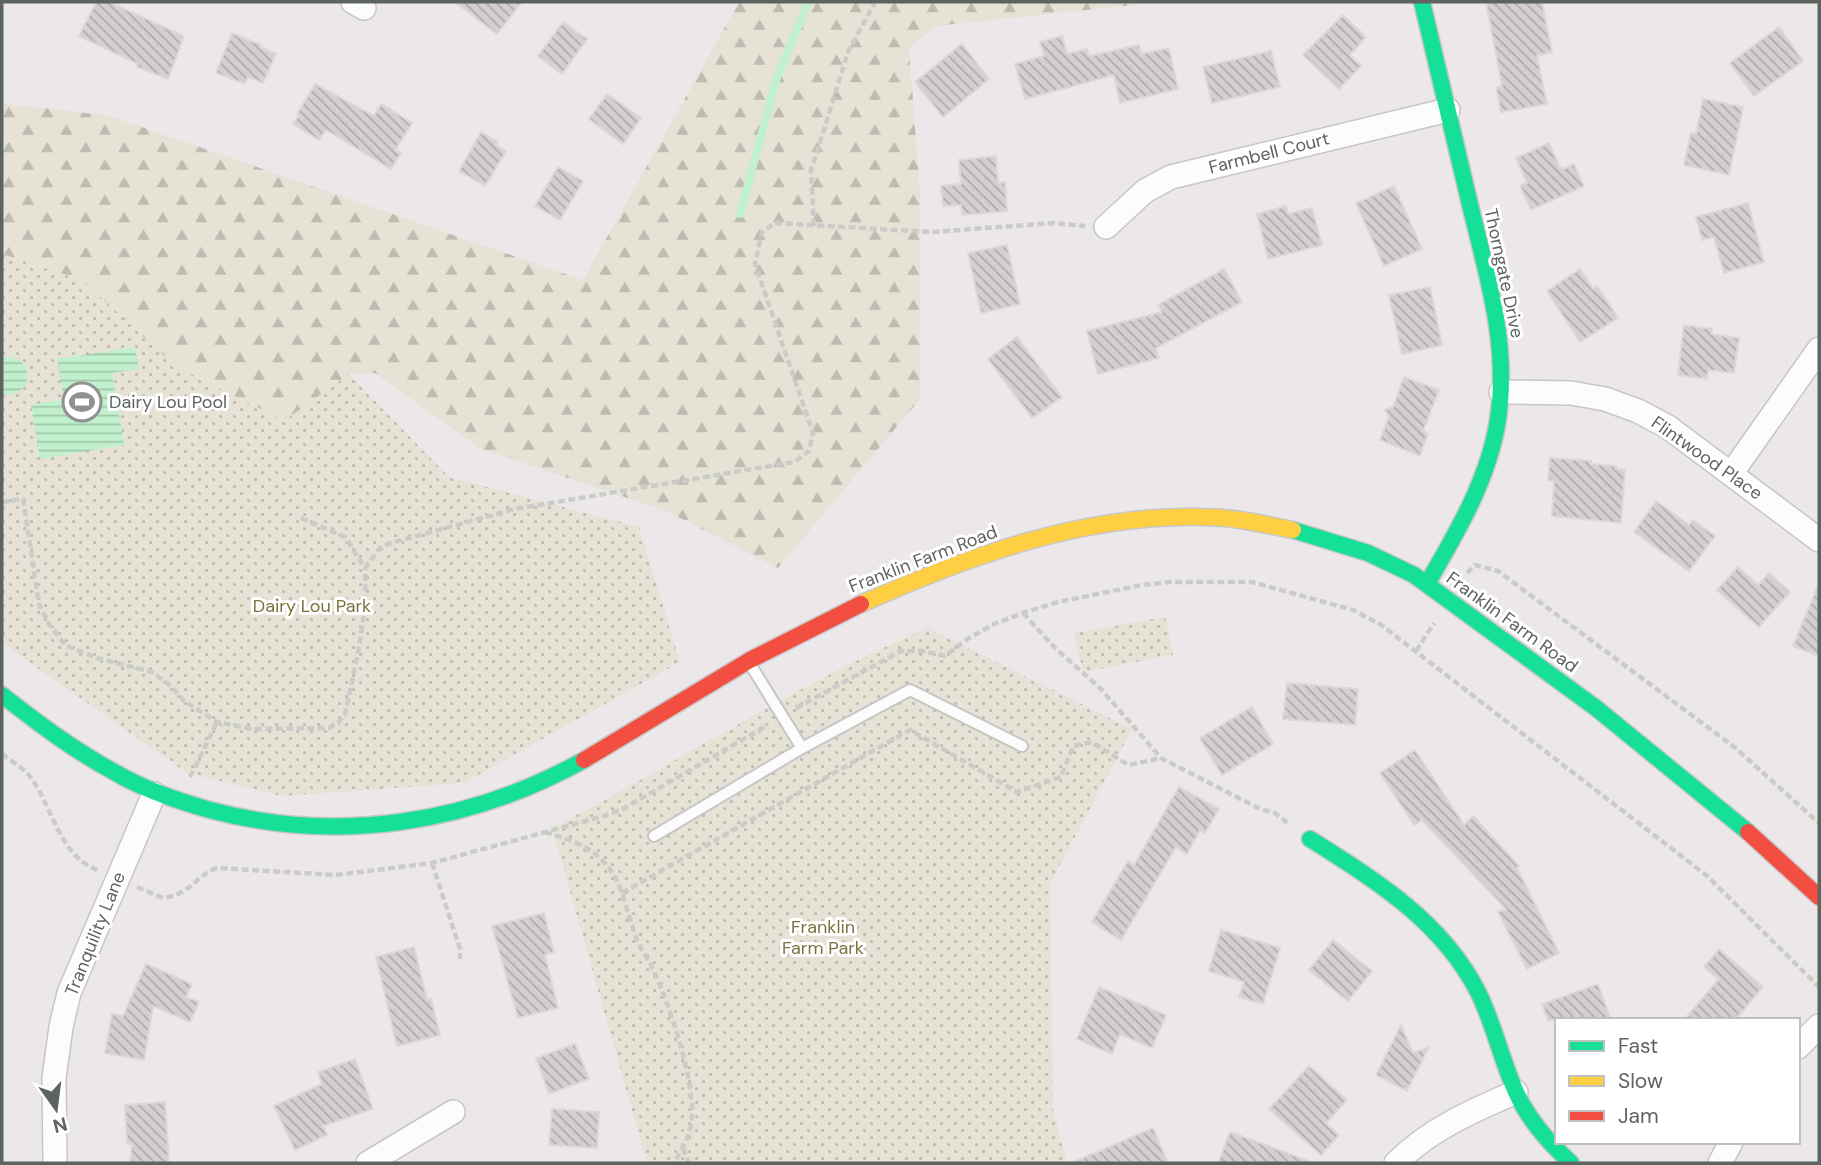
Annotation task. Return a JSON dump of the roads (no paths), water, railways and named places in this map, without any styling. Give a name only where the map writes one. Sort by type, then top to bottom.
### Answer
[{"type":"main road","name":"Thorngate Drive","points":[[1422,2],[1497,318],[1502,355],[1502,392],[1486,467],[1472,503],[1427,584]]},
{"type":"main road","name":"Franklin Farm Road","points":[[2,695],[64,744],[106,770],[154,794],[204,810],[253,821],[344,828],[397,824],[450,814],[518,792],[575,764],[806,629],[919,579],[1034,539],[1095,524],[1134,518],[1195,517],[1256,522],[1295,530],[1352,548],[1410,573],[1427,584],[1589,701],[1756,837],[1819,897]]},
{"type":"main road","points":[[1310,839],[1413,907],[1444,941],[1470,978],[1491,1019],[1516,1092],[1532,1119],[1571,1163]]},
{"type":"street","name":"Farmbell Court","points":[[1105,228],[1145,191],[1171,177],[1448,110]]},
{"type":"street","points":[[1731,474],[1819,349]]},
{"type":"street","name":"Flintwood Place","points":[[1502,392],[1571,393],[1639,411],[1668,427],[1819,540]]},
{"type":"street","name":"Tranquility Lane","points":[[55,1163],[54,1078],[69,993],[154,794]]},
{"type":"street","points":[[1800,1044],[1819,1026]]},
{"type":"street","points":[[1396,1163],[1419,1141],[1457,1118],[1516,1092]]},
{"type":"street","points":[[368,1163],[453,1112]]},
{"type":"street","points":[[1720,1163],[1730,1144]]},
{"type":"lane","points":[[749,661],[802,748]]},
{"type":"lane","points":[[654,836],[802,748],[910,690],[1022,746]]},
{"type":"waterway","points":[[740,214],[776,80],[808,2]]},
{"type":"place","name":"Dairy Lou Pool","points":[[82,402]]},
{"type":"park label","name":"Dairy Lou Park","points":[[312,606]]},
{"type":"park label","name":"Franklin Farm Park","points":[[823,937]]}]
